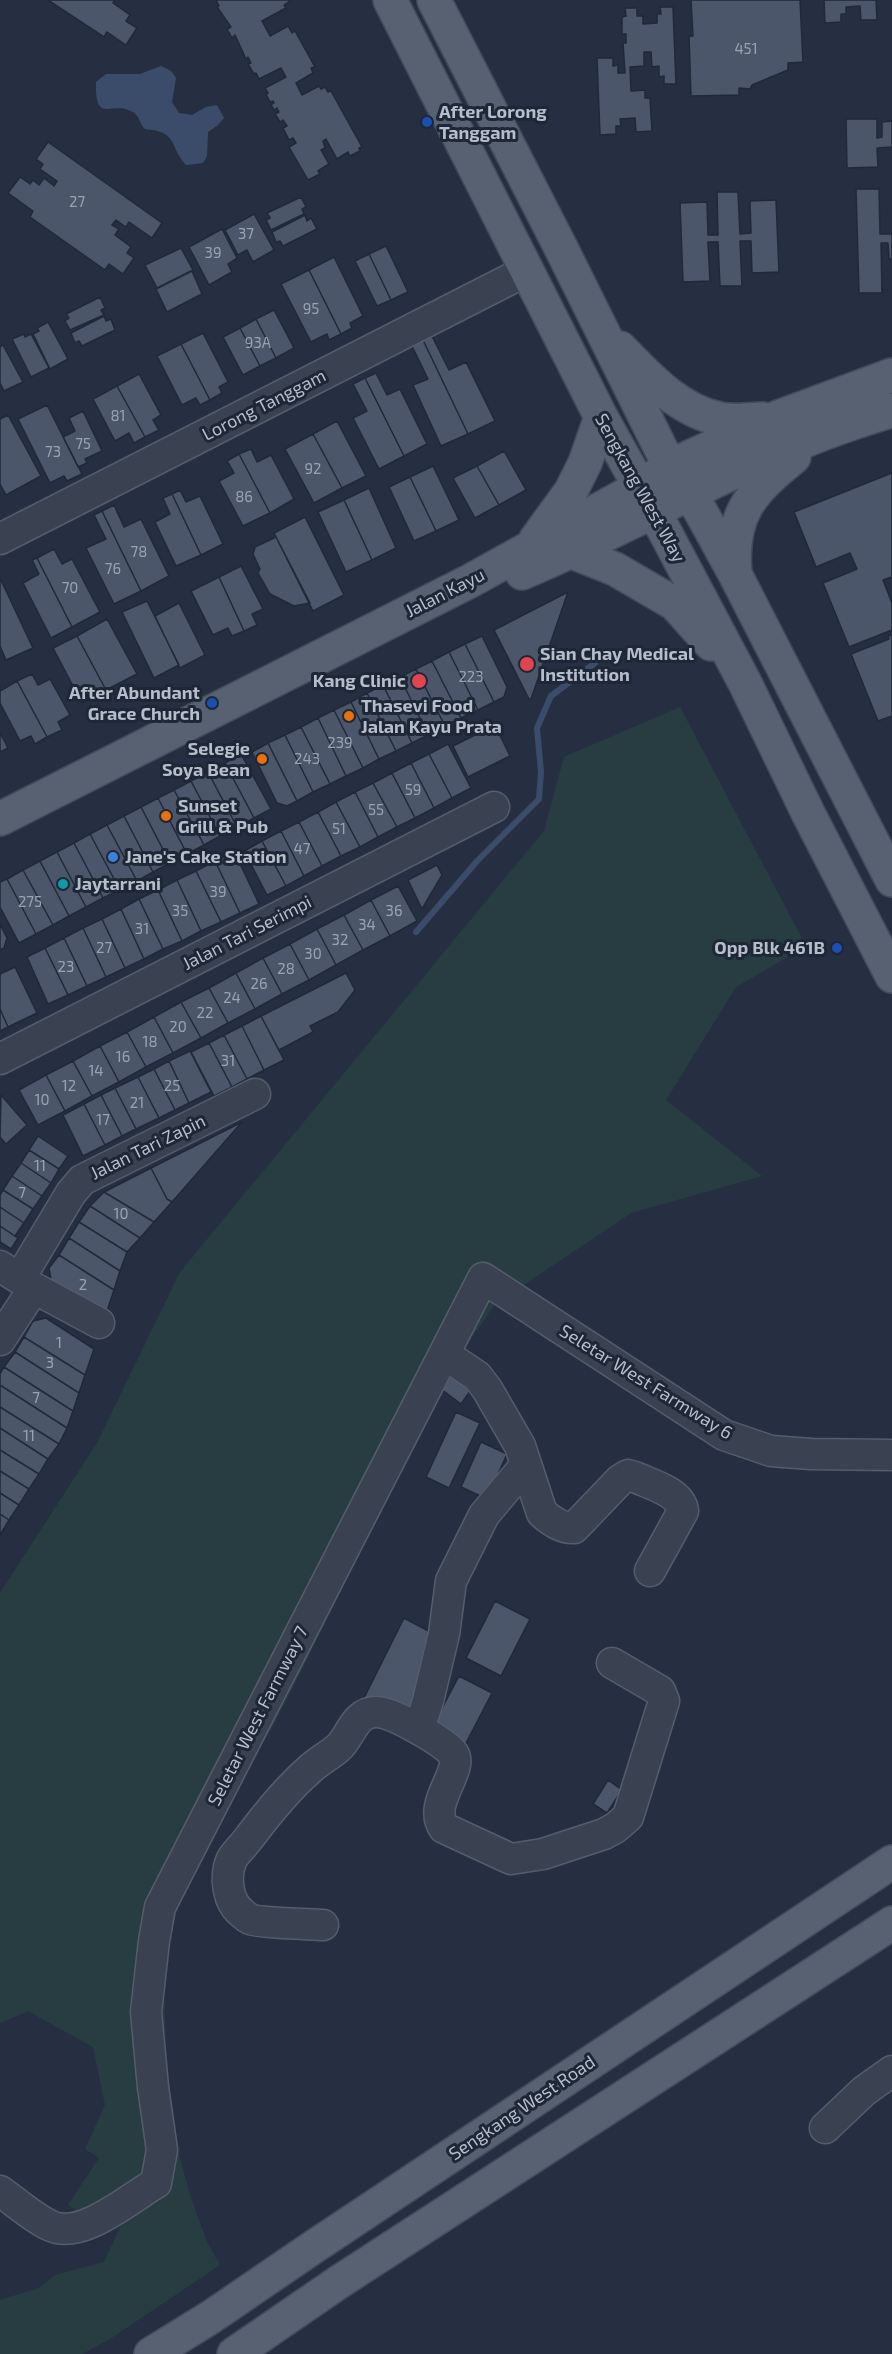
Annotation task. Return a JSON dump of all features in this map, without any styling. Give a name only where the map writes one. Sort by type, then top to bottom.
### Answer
[{"type":"main road","name":"Sengkang West Way","points":[[390,0],[528,270],[600,417],[647,499],[745,683],[808,813],[892,976]]},
{"type":"main road","name":"Sengkang West Way","points":[[434,0],[670,466],[689,494],[735,574],[892,880]]},
{"type":"main road","points":[[600,327],[653,381],[695,412],[723,420],[776,418]]},
{"type":"main road","name":"Jalan Kayu","points":[[0,834],[501,581],[572,552],[647,499],[670,466],[776,418],[892,375]]},
{"type":"main road","name":"Jalan Kayu","points":[[0,819],[470,581],[530,547],[647,499],[689,494],[823,433],[892,410]]},
{"type":"main road","points":[[530,547],[571,491],[585,463],[600,417]]},
{"type":"main road","points":[[735,574],[733,551],[735,531],[755,492],[770,476],[823,433]]},
{"type":"main road","points":[[572,552],[615,569],[675,604],[745,683]]},
{"type":"main road","name":"Sengkang West Road","points":[[151,2354],[211,2317],[892,1862]]},
{"type":"main road","points":[[234,2354],[339,2282],[892,1923]]},
{"type":"street","name":"Lorong Tanggam","points":[[0,539],[528,270]]},
{"type":"street","name":"Jalan Tari Serimpi","points":[[0,1059],[494,807]]},
{"type":"street","name":"Jalan Tari Zapin","points":[[0,1340],[18,1278],[71,1193],[82,1180],[255,1094]]},
{"type":"street","points":[[18,1278],[99,1323]]},
{"type":"street","name":"Seletar West Farmway 7","points":[[0,2191],[51,2226],[69,2230],[87,2225],[156,2183],[162,2150],[146,2012],[160,1907],[483,1278]]},
{"type":"street","name":"Seletar West Farmway 6","points":[[483,1278],[724,1435],[771,1451],[892,1455]]},
{"type":"street","points":[[444,1354],[483,1381],[520,1446],[542,1513],[568,1529],[574,1528],[620,1480],[628,1475],[676,1497],[682,1504],[683,1511],[650,1571]]},
{"type":"street","points":[[419,1729],[444,1634],[451,1581],[484,1515],[526,1465]]},
{"type":"street","points":[[323,1925],[251,1919],[236,1906],[229,1888],[228,1876],[232,1860],[273,1806],[310,1768],[340,1746],[358,1719],[376,1712],[419,1729],[451,1752],[455,1758],[455,1766],[439,1804],[439,1821],[444,1828],[512,1859],[543,1854],[615,1828],[628,1816],[664,1701],[660,1691],[612,1663]]},
{"type":"street","points":[[825,2128],[864,2091],[892,2072]]},
{"type":"green space","points":[[680,707],[806,946],[736,987],[666,1100],[762,1176],[631,1213],[495,1304],[446,1376],[273,1726],[201,1847],[188,1876],[164,1953],[166,2083],[179,2155],[191,2198],[207,2242],[220,2265],[110,2339],[82,2354],[0,2354],[0,2300],[39,2288],[55,2275],[104,2262],[128,2210],[78,2212],[68,2205],[99,2158],[85,2149],[105,2105],[93,2047],[28,2011],[0,2023],[0,1593],[97,1443],[180,1272],[544,831],[564,757]]},
{"type":"water","points":[[161,66],[171,71],[176,78],[172,102],[179,113],[192,115],[206,107],[217,105],[224,118],[208,132],[207,156],[203,163],[186,165],[168,136],[145,129],[131,111],[106,109],[98,103],[96,82],[106,74],[140,74]]},
{"type":"building","points":[[48,0],[115,0],[113,3],[130,15],[126,21],[137,28],[126,45],[107,32],[104,37]]},
{"type":"building","points":[[216,0],[290,0],[284,5],[286,8],[262,21],[270,36],[288,26],[292,33],[295,31],[315,67],[311,68],[313,73],[296,83],[302,95],[319,86],[321,89],[325,87],[328,92],[331,91],[362,147],[359,148],[360,151],[350,156],[348,152],[337,159],[326,139],[323,141],[325,148],[321,150],[329,164],[318,171],[320,174],[308,180],[289,147],[296,143],[293,138],[289,140],[283,128],[287,126],[283,120],[280,122],[275,114],[279,112],[277,108],[274,110],[271,105],[273,101],[270,102],[266,94],[268,93],[265,88],[286,77],[281,68],[259,79],[256,73],[254,74],[248,64],[251,63],[248,57],[246,59],[235,35],[232,38],[227,29],[231,27],[217,7],[219,6]]},
{"type":"building","points":[[691,0],[800,0],[803,62],[788,63],[788,70],[752,85],[750,89],[739,88],[739,95],[691,96],[689,36],[693,36]]},
{"type":"building","points":[[824,0],[876,0],[877,20],[861,20],[860,6],[846,7],[846,14],[841,14],[841,22],[825,23]]},
{"type":"building","points":[[660,7],[673,7],[676,84],[664,84],[664,76],[659,77],[659,66],[652,67],[651,52],[644,52],[644,66],[630,67],[631,91],[645,90],[645,98],[650,98],[652,131],[636,132],[635,118],[620,119],[621,126],[616,126],[616,134],[600,135],[597,58],[613,58],[613,66],[618,65],[618,73],[625,73],[623,43],[626,43],[626,34],[622,34],[622,17],[626,16],[625,8],[637,8],[637,16],[643,16],[643,24],[657,23],[657,14],[661,14]]},
{"type":"building","points":[[846,119],[877,119],[877,138],[882,137],[882,122],[892,121],[892,147],[877,148],[878,167],[847,168]]},
{"type":"building","points":[[48,142],[162,223],[152,238],[129,222],[126,227],[116,220],[112,225],[119,229],[115,235],[131,247],[127,253],[134,258],[123,274],[109,264],[105,270],[30,217],[33,211],[8,193],[20,177],[30,184],[33,180],[39,185],[44,178],[54,186],[57,181],[40,169],[43,164],[36,159]]},
{"type":"building","points":[[856,189],[879,189],[880,234],[892,234],[892,259],[889,259],[888,243],[881,243],[882,293],[859,293]]},
{"type":"building","points":[[717,192],[738,192],[740,234],[751,233],[750,201],[776,200],[779,272],[752,273],[751,241],[740,241],[742,286],[720,286],[718,242],[708,242],[710,281],[683,282],[680,203],[707,202],[708,235],[718,235]]},
{"type":"building","points":[[301,197],[306,207],[302,209],[304,214],[271,230],[266,220],[270,218],[267,213]]},
{"type":"building","points":[[254,214],[274,250],[253,262],[247,250],[238,255],[225,230]]},
{"type":"building","points":[[305,215],[307,221],[311,218],[317,229],[283,246],[280,241],[276,242],[272,232]]},
{"type":"building","points":[[222,229],[237,258],[228,264],[232,272],[209,285],[189,247]]},
{"type":"building","points":[[386,246],[408,292],[391,300],[369,254]]},
{"type":"building","points":[[181,248],[193,270],[157,288],[145,265]]},
{"type":"building","points":[[369,254],[391,300],[377,306],[355,261]]},
{"type":"building","points":[[334,257],[363,316],[350,323],[352,328],[341,334],[309,270]]},
{"type":"building","points":[[309,270],[341,334],[329,340],[327,334],[311,342],[281,284]]},
{"type":"building","points":[[192,271],[202,294],[167,312],[156,289]]},
{"type":"building","points":[[100,297],[105,308],[101,310],[104,315],[70,330],[65,321],[69,318],[66,314]]},
{"type":"building","points":[[274,310],[294,348],[276,358],[256,319]]},
{"type":"building","points":[[104,316],[106,321],[111,319],[115,330],[82,346],[79,341],[75,343],[71,333]]},
{"type":"building","points":[[256,319],[276,358],[260,366],[240,328]]},
{"type":"building","points":[[48,322],[68,359],[50,369],[33,334],[39,331],[37,328]]},
{"type":"building","points":[[240,328],[260,366],[243,375],[223,337]]},
{"type":"building","points":[[203,333],[228,382],[219,387],[222,393],[210,400],[181,344]]},
{"type":"building","points":[[24,334],[25,337],[31,334],[49,368],[31,377],[12,339]]},
{"type":"building","points":[[432,336],[449,370],[466,362],[495,421],[468,434],[423,340]]},
{"type":"building","points":[[423,340],[468,434],[441,446],[413,385],[428,379],[412,346]]},
{"type":"building","points":[[181,344],[210,400],[200,405],[196,398],[182,405],[157,356]]},
{"type":"building","points":[[3,345],[23,382],[4,391],[0,383],[0,347]]},
{"type":"building","points":[[376,373],[387,395],[400,389],[427,444],[404,456],[365,378]]},
{"type":"building","points":[[139,374],[161,415],[153,420],[159,430],[145,437],[117,386]]},
{"type":"building","points":[[365,378],[404,456],[379,469],[353,418],[367,411],[353,384]]},
{"type":"building","points":[[117,386],[145,437],[134,443],[129,433],[115,441],[93,399]]},
{"type":"building","points":[[47,405],[82,474],[67,481],[64,476],[50,483],[18,419]]},
{"type":"building","points":[[83,411],[102,451],[85,459],[87,463],[78,467],[63,437],[75,431],[69,418]]},
{"type":"building","points":[[8,415],[41,476],[6,495],[0,484],[0,419]]},
{"type":"building","points":[[337,421],[366,476],[342,488],[313,434]]},
{"type":"building","points":[[313,434],[342,488],[314,503],[285,449]]},
{"type":"building","points":[[251,449],[257,462],[271,455],[294,499],[270,513],[239,454]]},
{"type":"building","points":[[504,451],[526,490],[499,505],[477,466]]},
{"type":"building","points":[[239,454],[270,513],[243,526],[219,481],[234,473],[227,461]]},
{"type":"building","points":[[433,466],[459,520],[436,531],[410,477]]},
{"type":"building","points":[[477,466],[499,505],[475,518],[453,478]]},
{"type":"building","points":[[892,473],[892,577],[883,580],[892,603],[892,630],[849,647],[823,583],[857,569],[850,553],[816,567],[794,512]]},
{"type":"building","points":[[410,477],[436,531],[414,541],[389,487]]},
{"type":"building","points":[[369,488],[396,548],[372,560],[344,500]]},
{"type":"building","points":[[180,490],[186,502],[200,496],[223,544],[201,555],[172,494]]},
{"type":"building","points":[[172,494],[201,555],[176,566],[155,522],[170,514],[163,498]]},
{"type":"building","points":[[344,500],[372,560],[346,572],[318,512]]},
{"type":"building","points":[[114,505],[124,527],[141,519],[169,576],[141,591],[102,511]]},
{"type":"building","points":[[102,511],[141,591],[114,604],[86,548],[106,539],[94,515]]},
{"type":"building","points":[[305,517],[344,595],[313,611],[274,533]]},
{"type":"building","points":[[276,537],[310,603],[294,606],[270,594],[258,573],[260,569],[253,554],[255,547]]},
{"type":"building","points":[[54,549],[62,564],[72,559],[100,612],[72,627],[37,558]]},
{"type":"building","points":[[37,558],[72,627],[51,638],[23,583],[39,574],[32,560]]},
{"type":"building","points":[[241,566],[263,609],[252,614],[257,625],[244,631],[219,577]]},
{"type":"building","points":[[219,577],[244,631],[232,636],[228,628],[213,635],[191,591]]},
{"type":"building","points":[[0,578],[33,648],[6,660],[0,646]]},
{"type":"building","name":"Sian Chay Medical Institution","points":[[568,592],[531,699],[529,699],[494,630]]},
{"type":"building","points":[[147,601],[179,665],[154,678],[122,612]]},
{"type":"building","points":[[179,603],[205,655],[180,668],[155,616]]},
{"type":"building","points":[[107,619],[137,674],[106,690],[77,636]]},
{"type":"building","points":[[892,635],[892,716],[878,721],[851,654],[889,639],[888,636]]},
{"type":"building","points":[[77,636],[106,690],[82,703],[53,648]]},
{"type":"building","points":[[482,636],[507,687],[504,697],[494,702],[465,644]]},
{"type":"building","points":[[465,644],[494,702],[478,710],[449,652]]},
{"type":"building","points":[[449,652],[478,710],[461,718],[432,661]]},
{"type":"building","points":[[432,661],[461,718],[445,726],[416,669]]},
{"type":"building","points":[[416,669],[445,726],[428,735],[400,677]]},
{"type":"building","points":[[32,674],[38,685],[50,679],[70,715],[58,722],[62,730],[47,737],[17,681]]},
{"type":"building","points":[[400,677],[428,735],[412,743],[383,685]]},
{"type":"building","points":[[17,681],[47,737],[35,744],[31,736],[20,741],[0,703],[0,691]]},
{"type":"building","points":[[383,685],[412,743],[396,751],[367,693]]},
{"type":"building","points":[[367,693],[396,751],[379,759],[351,702]]},
{"type":"building","points":[[351,702],[379,759],[363,768],[334,710]]},
{"type":"building","points":[[334,710],[363,768],[346,776],[318,718]]},
{"type":"building","points":[[318,718],[346,776],[330,784],[301,727]]},
{"type":"building","points":[[495,725],[510,756],[468,777],[453,746]]},
{"type":"building","points":[[301,727],[330,784],[313,792],[285,735]]},
{"type":"building","points":[[0,733],[8,748],[0,752]]},
{"type":"building","points":[[285,735],[313,792],[297,801],[268,743]]},
{"type":"building","points":[[268,743],[297,801],[287,806],[277,803],[252,752]]},
{"type":"building","points":[[448,744],[471,788],[452,798],[429,754]]},
{"type":"building","points":[[241,754],[271,809],[254,818],[225,763]]},
{"type":"building","points":[[429,754],[452,798],[434,808],[411,763]]},
{"type":"building","points":[[225,763],[254,818],[237,827],[208,772]]},
{"type":"building","points":[[411,763],[434,808],[415,818],[392,773]]},
{"type":"building","points":[[208,772],[237,827],[220,836],[191,781]]},
{"type":"building","points":[[392,773],[415,818],[397,827],[373,783]]},
{"type":"building","points":[[191,781],[220,836],[204,845],[174,790]]},
{"type":"building","points":[[373,783],[397,827],[378,837],[355,792]]},
{"type":"building","points":[[174,790],[204,845],[187,854],[158,798]]},
{"type":"building","points":[[355,792],[378,837],[360,847],[336,802]]},
{"type":"building","points":[[158,798],[187,854],[170,863],[141,807]]},
{"type":"building","points":[[336,802],[360,847],[341,856],[318,812]]},
{"type":"building","points":[[141,807],[170,863],[153,872],[124,816]]},
{"type":"building","points":[[318,812],[341,856],[322,866],[299,822]]},
{"type":"building","points":[[124,816],[153,872],[137,881],[107,825]]},
{"type":"building","points":[[299,822],[322,866],[304,876],[281,831]]},
{"type":"building","points":[[107,825],[137,881],[120,890],[90,834]]},
{"type":"building","points":[[281,831],[304,876],[286,886],[262,841]]},
{"type":"building","points":[[90,834],[120,890],[103,898],[74,843]]},
{"type":"building","points":[[262,841],[286,886],[267,895],[244,851]]},
{"type":"building","points":[[74,843],[103,898],[86,907],[57,852]]},
{"type":"building","points":[[234,851],[259,904],[240,913],[215,861]]},
{"type":"building","name":"Jaytarrani","points":[[57,852],[86,907],[69,916],[40,861]]},
{"type":"building","points":[[40,861],[69,916],[53,925],[23,870]]},
{"type":"building","points":[[215,861],[240,913],[221,922],[196,871]]},
{"type":"building","points":[[437,865],[442,875],[422,909],[408,880]]},
{"type":"building","points":[[23,870],[53,925],[36,934],[7,879]]},
{"type":"building","points":[[196,871],[221,922],[201,931],[177,880]]},
{"type":"building","points":[[7,879],[36,934],[19,943],[0,907],[0,882]]},
{"type":"building","points":[[177,880],[201,931],[182,941],[158,890]]},
{"type":"building","points":[[398,886],[417,921],[390,936],[371,900]]},
{"type":"building","points":[[158,890],[182,941],[163,949],[139,899]]},
{"type":"building","points":[[139,899],[163,949],[144,959],[121,909]]},
{"type":"building","points":[[371,900],[390,936],[363,950],[344,915]]},
{"type":"building","points":[[121,909],[144,959],[125,968],[102,919]]},
{"type":"building","points":[[344,915],[363,950],[336,965],[317,929]]},
{"type":"building","points":[[102,919],[125,968],[106,977],[83,928]]},
{"type":"building","points":[[0,924],[7,938],[4,948],[0,950]]},
{"type":"building","points":[[83,928],[106,977],[87,986],[64,938]]},
{"type":"building","points":[[317,929],[336,965],[309,980],[290,944]]},
{"type":"building","points":[[64,938],[87,986],[68,995],[45,948]]},
{"type":"building","points":[[290,944],[309,980],[282,994],[263,958]]},
{"type":"building","points":[[45,948],[68,995],[48,1004],[27,957]]},
{"type":"building","points":[[263,958],[282,994],[255,1009],[236,973]]},
{"type":"building","points":[[15,967],[37,1013],[8,1027],[0,1009],[0,974]]},
{"type":"building","points":[[236,973],[255,1009],[228,1023],[209,988]]},
{"type":"building","points":[[346,973],[355,990],[338,1012],[310,1026],[313,1032],[279,1050],[261,1016]]},
{"type":"building","points":[[209,988],[228,1023],[201,1038],[181,1002]]},
{"type":"building","points":[[181,1002],[201,1038],[173,1053],[154,1017]]},
{"type":"building","points":[[0,1009],[8,1027],[0,1031]]},
{"type":"building","points":[[261,1016],[284,1060],[264,1070],[242,1026]]},
{"type":"building","points":[[154,1017],[173,1053],[146,1067],[127,1032]]},
{"type":"building","points":[[242,1026],[264,1070],[247,1079],[224,1035]]},
{"type":"building","points":[[127,1032],[146,1067],[119,1082],[100,1046]]},
{"type":"building","points":[[224,1035],[247,1079],[232,1087],[209,1043]]},
{"type":"building","points":[[209,1043],[232,1087],[214,1096],[191,1052]]},
{"type":"building","points":[[100,1046],[119,1082],[92,1096],[73,1061]]},
{"type":"building","points":[[190,1051],[211,1092],[189,1103],[169,1061]]},
{"type":"building","points":[[73,1061],[92,1096],[65,1111],[46,1075]]},
{"type":"building","points":[[169,1061],[189,1103],[175,1110],[154,1069]]},
{"type":"building","points":[[154,1069],[175,1110],[159,1118],[138,1077]]},
{"type":"building","points":[[46,1075],[65,1111],[38,1125],[19,1090]]},
{"type":"building","points":[[138,1077],[159,1118],[136,1129],[115,1088]]},
{"type":"building","points":[[115,1088],[136,1129],[122,1136],[101,1095]]},
{"type":"building","points":[[1,1095],[27,1125],[6,1144],[0,1137]]},
{"type":"building","points":[[101,1095],[122,1136],[105,1145],[84,1104]]},
{"type":"building","points":[[84,1104],[105,1145],[83,1156],[63,1115]]},
{"type":"building","points":[[242,1122],[172,1202],[167,1199],[151,1168]]},
{"type":"building","points":[[38,1136],[68,1156],[59,1169],[29,1150]]},
{"type":"building","points":[[29,1150],[59,1169],[51,1183],[21,1163]]},
{"type":"building","points":[[21,1163],[51,1183],[42,1196],[12,1176]]},
{"type":"building","points":[[151,1168],[167,1199],[172,1202],[154,1222],[104,1192]]},
{"type":"building","points":[[12,1176],[42,1196],[33,1209],[3,1190]]},
{"type":"building","points":[[3,1190],[33,1209],[24,1223],[0,1207],[0,1195]]},
{"type":"building","points":[[104,1192],[154,1222],[140,1238],[90,1206]]},
{"type":"building","points":[[90,1206],[140,1238],[127,1252],[79,1222]]},
{"type":"building","points":[[0,1207],[24,1223],[15,1236],[0,1226]]},
{"type":"building","points":[[79,1222],[127,1252],[120,1271],[69,1238]]},
{"type":"building","points":[[0,1226],[18,1238],[11,1249],[0,1242]]},
{"type":"building","points":[[69,1238],[120,1271],[114,1290],[59,1255]]},
{"type":"building","points":[[59,1255],[114,1290],[106,1314],[51,1280],[49,1268]]},
{"type":"building","points":[[46,1318],[94,1349],[85,1375],[24,1337],[33,1321]]},
{"type":"building","points":[[24,1337],[85,1375],[79,1393],[15,1352]]},
{"type":"building","points":[[15,1352],[79,1393],[73,1411],[4,1367]]},
{"type":"building","points":[[4,1367],[73,1411],[67,1428],[0,1385],[0,1374]]},
{"type":"building","points":[[451,1376],[471,1390],[461,1404],[441,1389]]},
{"type":"building","points":[[0,1385],[67,1428],[59,1444],[0,1407]]},
{"type":"building","points":[[0,1407],[59,1444],[48,1459],[0,1428]]},
{"type":"building","points":[[456,1412],[480,1423],[449,1488],[426,1477]]},
{"type":"building","points":[[0,1428],[48,1459],[39,1474],[0,1450]]},
{"type":"building","points":[[481,1442],[507,1454],[487,1499],[461,1487]]},
{"type":"building","points":[[0,1450],[39,1474],[29,1489],[0,1471]]},
{"type":"building","points":[[0,1471],[29,1489],[19,1505],[0,1493]]},
{"type":"building","points":[[0,1493],[19,1505],[9,1520],[0,1514]]},
{"type":"building","points":[[0,1514],[9,1520],[0,1535]]},
{"type":"building","points":[[495,1601],[530,1619],[501,1676],[466,1658]]},
{"type":"building","points":[[404,1618],[438,1636],[407,1720],[364,1698]]},
{"type":"building","points":[[459,1676],[492,1693],[464,1747],[431,1729]]},
{"type":"building","points":[[608,1780],[622,1790],[607,1813],[593,1804]]},
{"type":"waterway","points":[[416,932],[478,860],[539,799],[541,772],[537,728],[551,696],[595,663]]},
{"type":"place","name":"After Lorong Tanggam","points":[[427,122]]},
{"type":"place","name":"Sian Chay Medical Institution","points":[[527,664]]},
{"type":"place","name":"Kang Clinic","points":[[419,681]]},
{"type":"place","name":"After Abundant Grace Church","points":[[212,703]]},
{"type":"place","name":"Thasevi Food Jalan Kayu Prata","points":[[349,716]]},
{"type":"place","name":"Selegie Soya Bean","points":[[262,759]]},
{"type":"place","name":"Sunset Grill & Pub","points":[[166,816]]},
{"type":"place","name":"Jane's Cake Station","points":[[113,857]]},
{"type":"place","name":"Jaytarrani","points":[[63,884]]},
{"type":"place","name":"Opp Blk 461B","points":[[837,948]]}]
